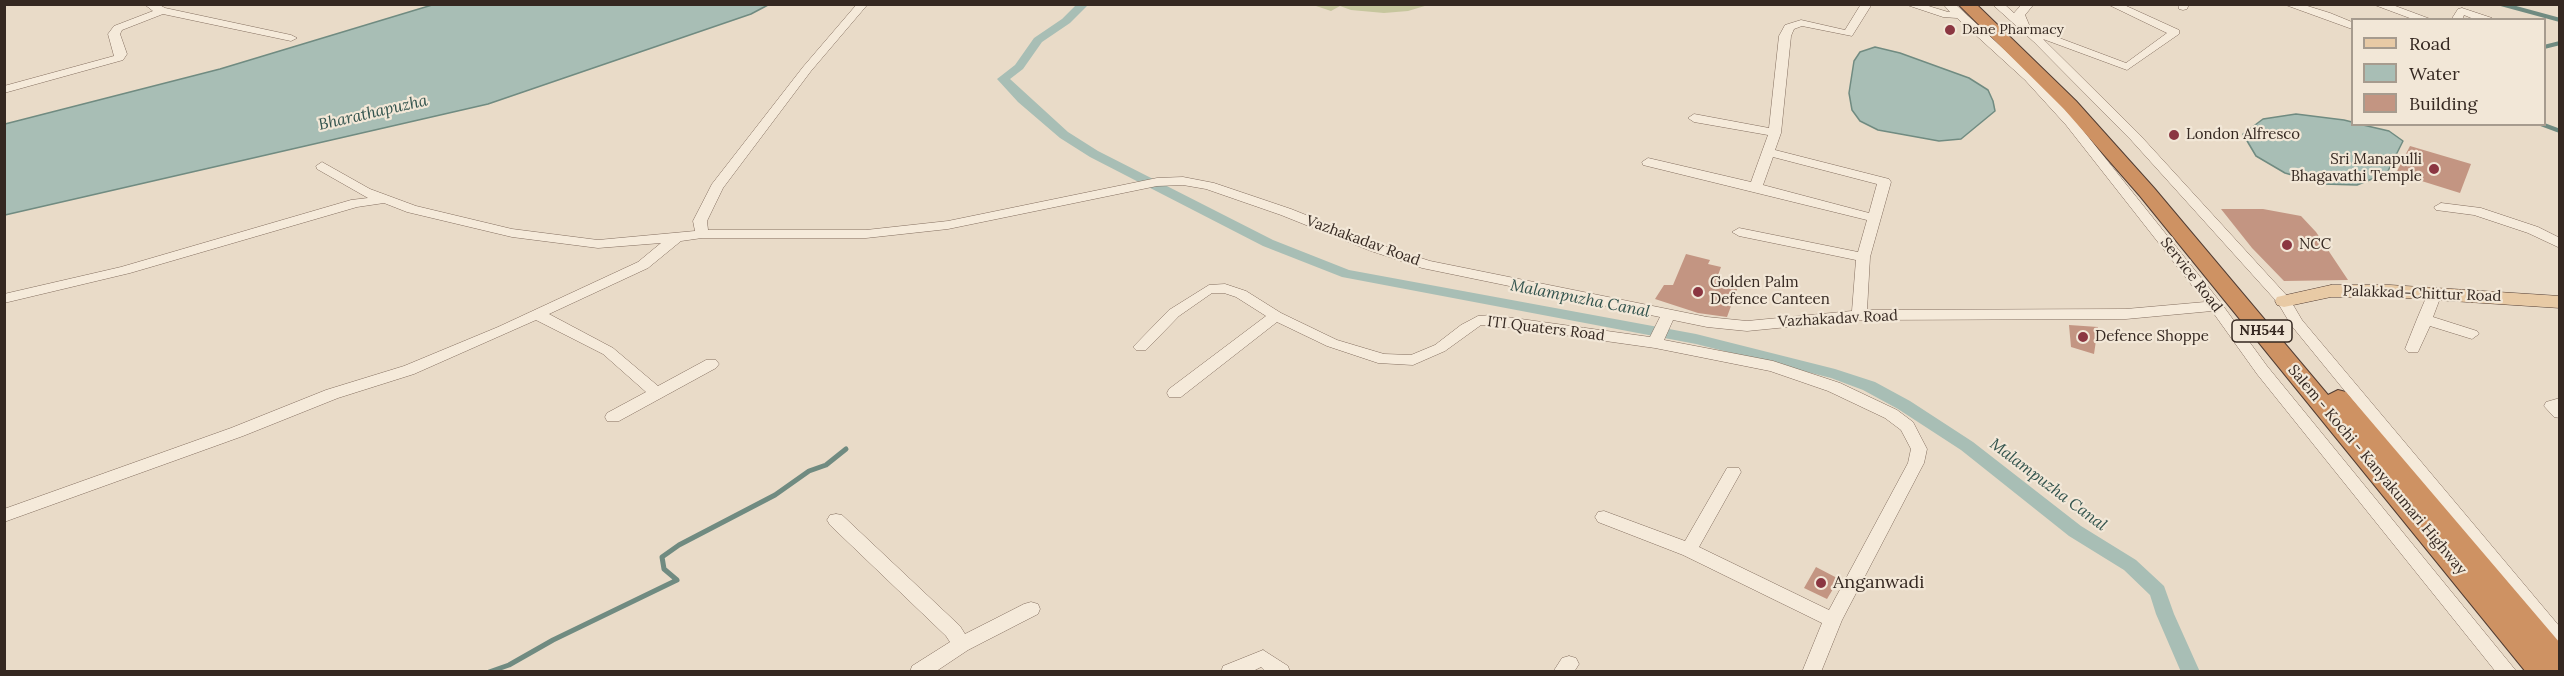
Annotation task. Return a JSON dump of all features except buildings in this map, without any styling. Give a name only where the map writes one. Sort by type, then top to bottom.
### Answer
[{"type":"highway","name":"Salem - Kochi - Kanyakumari Highway","points":[[1969,8],[2066,86],[2159,188],[2559,664]]},
{"type":"highway","name":"Salem - Kochi - Kanyakumari Highway","points":[[1969,8],[2070,105],[2147,192],[2543,672]]},
{"type":"main road","name":"Palakkad-Chittur Road","points":[[2284,300],[2331,291],[2434,293],[2559,302]]},
{"type":"street","points":[[149,4],[162,11],[291,38]]},
{"type":"street","points":[[702,234],[700,221],[717,188],[807,69],[863,4]]},
{"type":"street","points":[[1756,187],[1775,133],[1785,36],[1789,27],[1801,23],[1848,34],[1867,4]]},
{"type":"street","points":[[1909,4],[1947,15],[1969,8]]},
{"type":"street","name":"Service Road","points":[[1948,4],[1969,8],[2070,122],[2216,306],[2262,370],[2508,672]]},
{"type":"street","points":[[1997,4],[2045,47],[2135,137],[2284,300],[2296,322],[2559,640]]},
{"type":"street","points":[[2022,27],[2019,14],[2029,4]]},
{"type":"street","points":[[2022,27],[2127,67],[2175,32],[2112,4]]},
{"type":"street","points":[[2288,4],[2326,15],[2351,26]]},
{"type":"street","points":[[2381,5],[2422,18]]},
{"type":"street","points":[[4,90],[118,58],[121,54],[114,34],[118,28],[162,11]]},
{"type":"street","points":[[2458,18],[2462,12],[2482,18]]},
{"type":"street","points":[[1694,118],[1775,133]]},
{"type":"street","points":[[1768,152],[1884,182],[1863,257],[1859,315]]},
{"type":"street","points":[[1648,162],[1874,218]]},
{"type":"street","name":"Vazhakadav Road","points":[[322,166],[365,192],[412,209],[512,232],[598,244],[702,234],[800,236],[889,232],[948,225],[1157,182],[1182,181],[1209,186],[1427,265],[1668,315],[1747,326],[1859,315],[2126,314],[2216,306]]},
{"type":"street","points":[[4,299],[125,270],[356,203],[386,199]]},
{"type":"street","points":[[2441,207],[2476,211],[2533,230],[2559,244]]},
{"type":"street","points":[[1739,232],[1863,257]]},
{"type":"street","points":[[4,516],[237,432],[332,394],[409,369],[644,264],[677,237]]},
{"type":"street","name":"ITI Quaters Road","points":[[1141,347],[1174,313],[1209,289],[1225,288],[1241,294],[1276,316],[1332,343],[1383,359],[1413,360],[1440,348],[1478,321],[1492,320],[1655,343],[1773,366],[1834,387],[1891,414],[1907,426],[1918,448],[1916,463],[1833,620],[1811,672]]},
{"type":"street","points":[[2413,349],[2434,293]]},
{"type":"street","points":[[536,314],[608,351],[657,393]]},
{"type":"street","points":[[1655,343],[1668,315]]},
{"type":"street","points":[[1175,393],[1276,316]]},
{"type":"street","points":[[2424,319],[2472,334]]},
{"type":"street","points":[[614,417],[711,364]]},
{"type":"street","points":[[2559,403],[2552,406],[2559,412]]},
{"type":"street","points":[[1689,550],[1734,472]]},
{"type":"street","points":[[1604,516],[1689,550],[1833,620]]},
{"type":"street","points":[[836,520],[954,631],[962,645]]},
{"type":"street","points":[[919,672],[962,645],[1031,609]]},
{"type":"street","points":[[1230,672],[1263,658],[1281,672]]},
{"type":"green space","points":[[1428,4],[1408,11],[1384,13],[1351,10],[1340,6],[1331,11],[1313,5]]},
{"type":"water","name":"Bharathapuzha","points":[[432,5],[768,5],[751,14],[488,104],[5,215],[5,124],[220,69]]},
{"type":"water","points":[[1875,47],[1900,53],[1969,78],[1988,90],[1995,111],[1961,139],[1939,141],[1878,130],[1860,121],[1852,110],[1849,93],[1854,61],[1860,52]]},
{"type":"water","points":[[2296,114],[2344,120],[2351,122],[2351,126],[2367,126],[2389,131],[2403,141],[2387,173],[2357,185],[2323,184],[2285,173],[2256,156],[2243,134],[2263,119]]},
{"type":"waterway","name":"Malampuzha Canal","points":[[1084,4],[1066,21],[1038,40],[1019,67],[1003,79],[1022,99],[1064,135],[1094,154],[1268,243],[1347,274],[1696,339],[1835,374],[1869,386],[1904,405],[1967,446],[2075,531],[2130,565],[2158,591],[2165,614],[2191,672]]},
{"type":"waterway","points":[[2501,4],[2560,20]]},
{"type":"waterway","points":[[2546,46],[2560,43]]},
{"type":"waterway","points":[[2546,126],[2560,131]]},
{"type":"waterway","points":[[489,672],[509,665],[553,640],[677,580],[664,569],[662,557],[679,545],[775,495],[809,471],[826,465],[846,449]]},
{"type":"place","name":"Dane Pharmacy","points":[[1950,30]]},
{"type":"place","name":"London Alfresco","points":[[2174,135]]},
{"type":"place","name":"Sri Manapulli Bhagavathi Temple","points":[[2434,169]]},
{"type":"place","name":"NCC","points":[[2287,245]]},
{"type":"place","name":"Golden Palm Defence Canteen","points":[[1698,292]]},
{"type":"place","name":"Defence Shoppe","points":[[2083,337]]},
{"type":"place","name":"Anganwadi","points":[[1821,583]]}]
